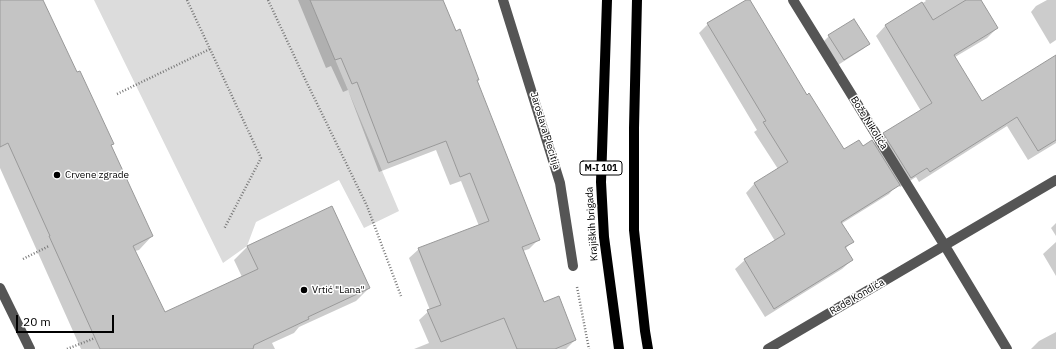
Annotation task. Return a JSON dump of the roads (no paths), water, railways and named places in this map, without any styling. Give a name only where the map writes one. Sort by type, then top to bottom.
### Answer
[{"type":"main road","name":"Krajiških brigada","points":[[607,0],[601,182],[604,237],[620,349]]},
{"type":"main road","name":"M-I 101","points":[[637,0],[634,128],[634,230],[648,349]]},
{"type":"street","name":"Jaroslava Plecitija","points":[[503,0],[560,183],[573,266]]},
{"type":"street","name":"Bože Nikolića","points":[[793,0],[945,246]]},
{"type":"street","name":"Rade Kondića","points":[[768,349],[1056,180]]},
{"type":"street","points":[[945,246],[1006,349]]},
{"type":"street","points":[[0,288],[30,349]]},
{"type":"place","name":"Crvene zgrade","points":[[57,175]]},
{"type":"place","name":"Vrtić \"Lana\"","points":[[304,290]]}]
